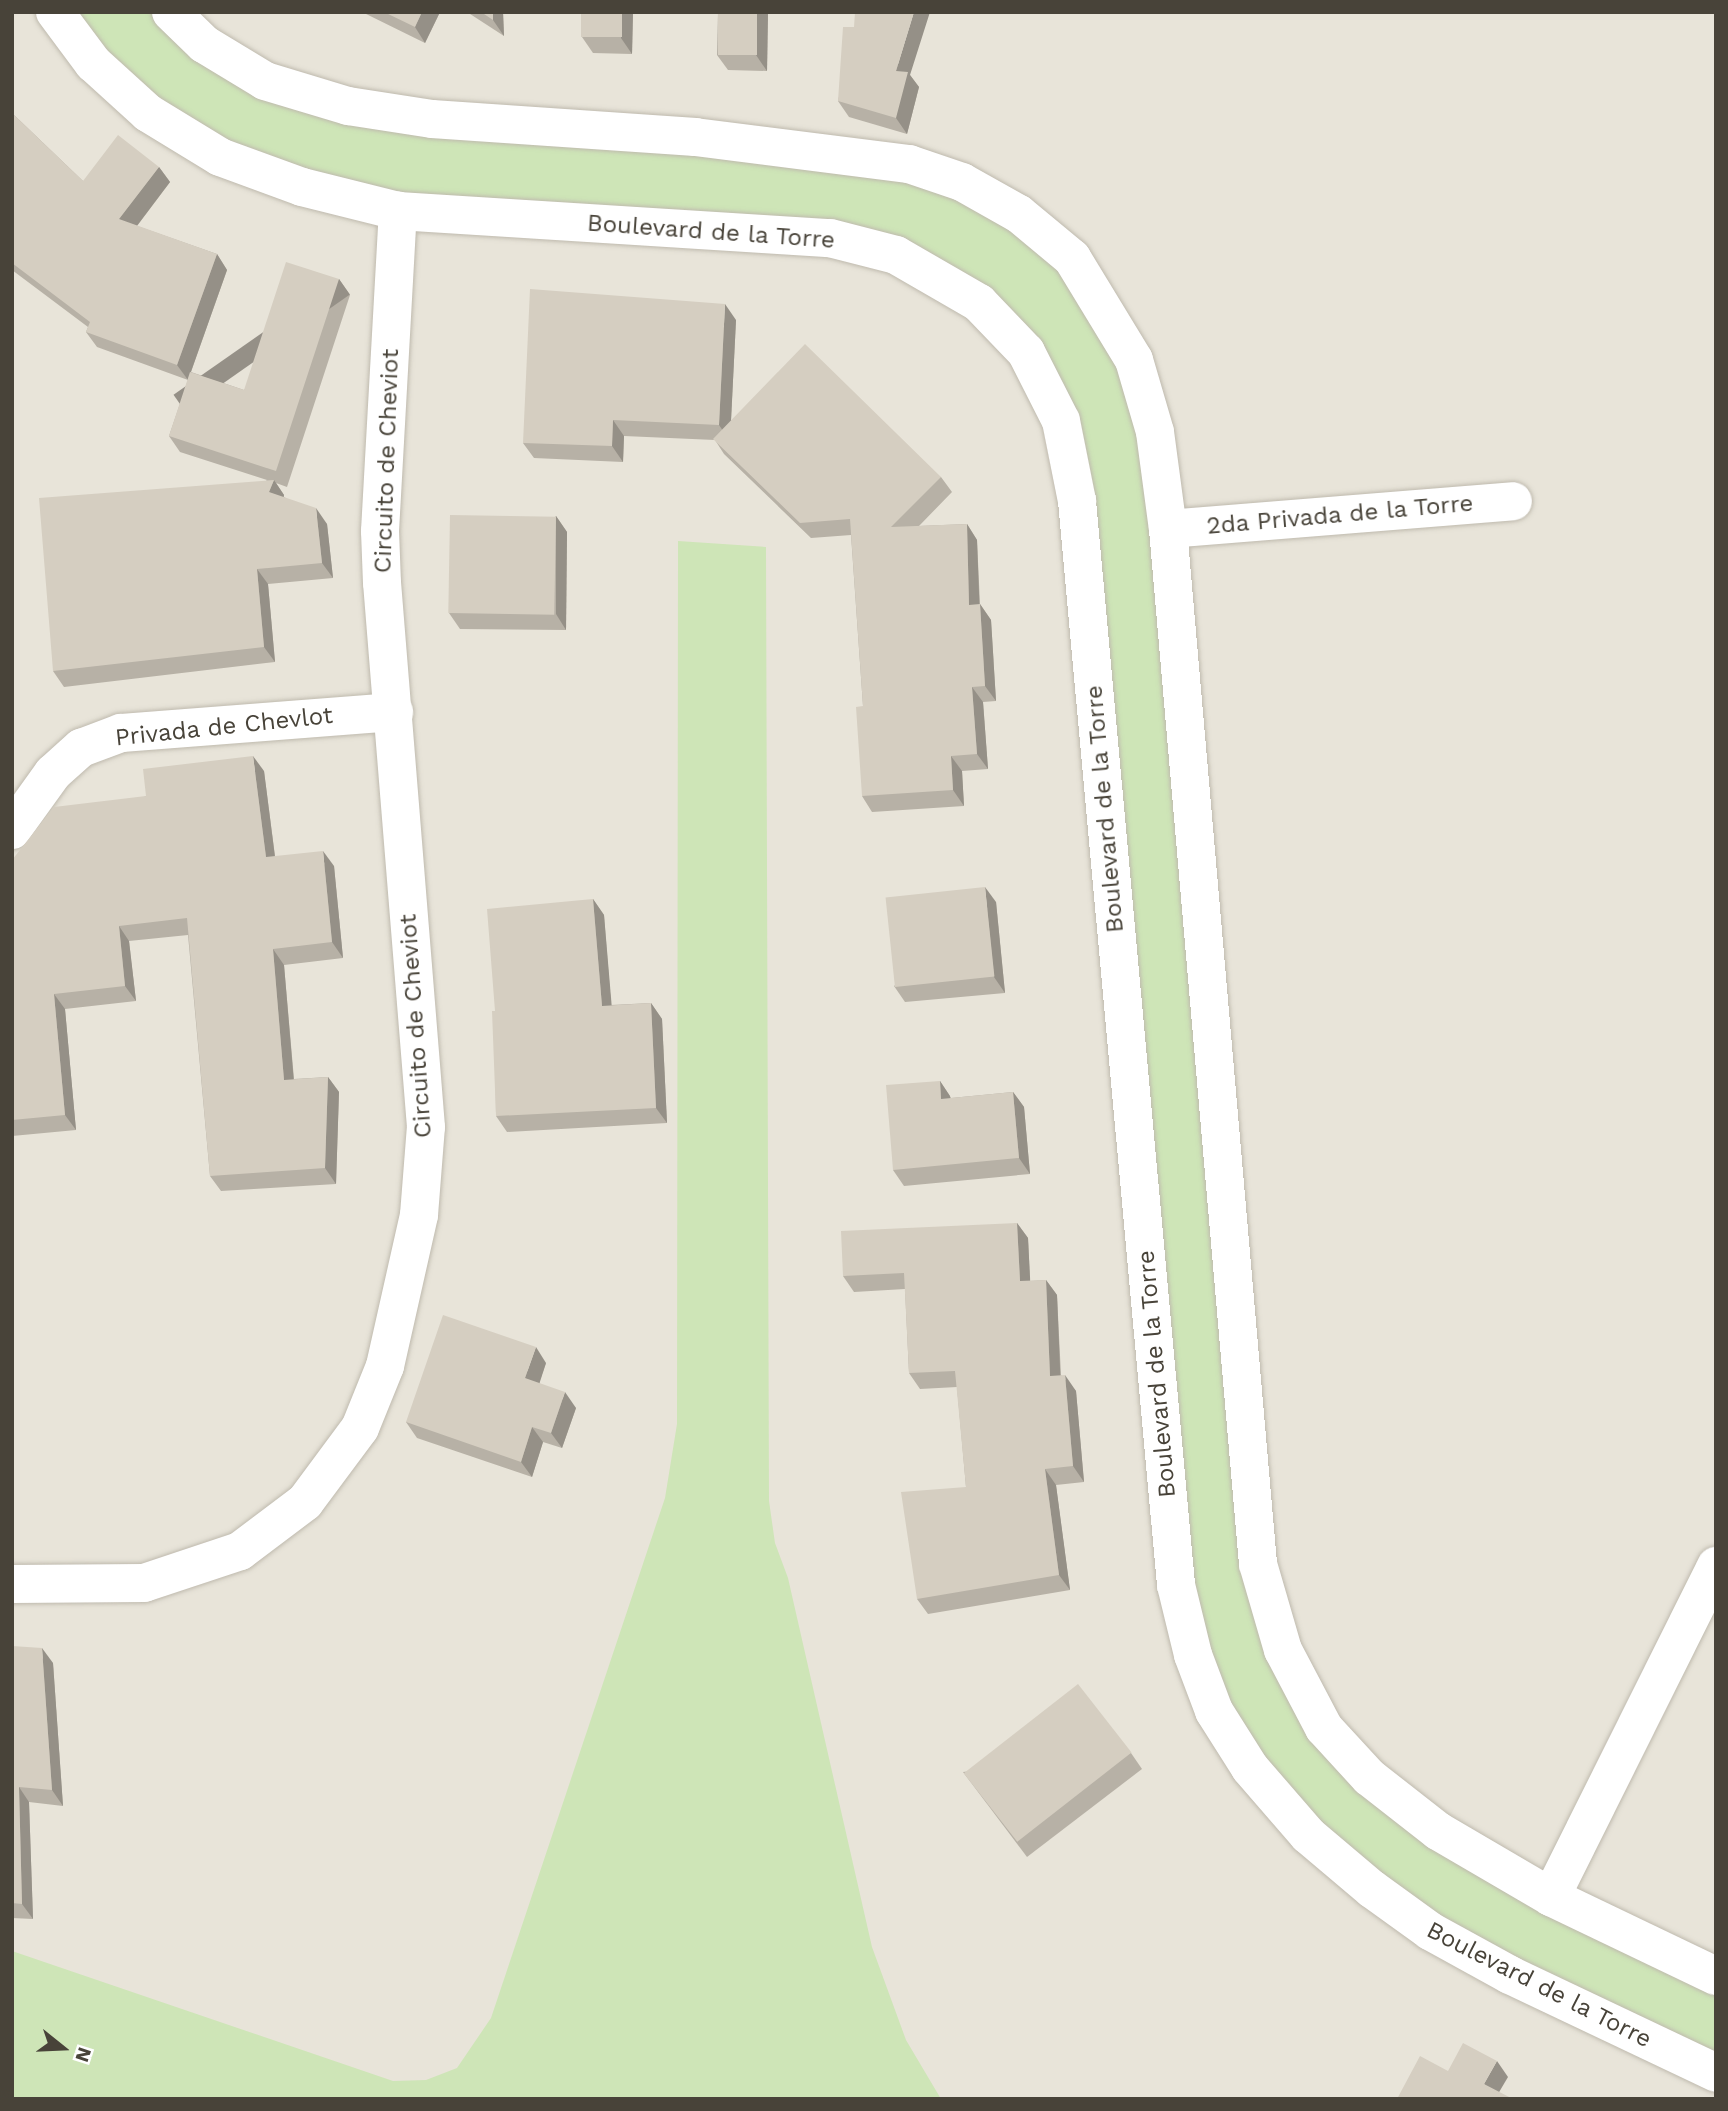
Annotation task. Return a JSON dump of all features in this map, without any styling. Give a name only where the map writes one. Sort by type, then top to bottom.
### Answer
[{"type":"street","name":"Boulevard de la Torre","points":[[55,12],[93,63],[148,113],[220,157],[302,187],[398,211],[830,238],[908,262],[979,303],[1026,352],[1061,421],[1077,501],[1176,1586],[1193,1655],[1214,1711],[1250,1768],[1308,1835],[1391,1903],[1430,1931],[1510,1975],[1716,2073]]},
{"type":"street","points":[[171,12],[204,44],[265,81],[348,106],[432,118],[695,137],[909,164],[962,182],[1019,214],[1072,258],[1134,360],[1155,432],[1168,529],[1258,1564],[1283,1650],[1324,1728],[1369,1777],[1438,1831],[1551,1897],[1716,1976]]},
{"type":"street","name":"Circuito de Cheviot","points":[[12,1584],[144,1583],[240,1551],[305,1502],[360,1428],[385,1366],[419,1215],[426,1127],[380,531],[398,211]]},
{"type":"street","name":"2da Privada de la Torre","points":[[1168,529],[1513,501]]},
{"type":"street","name":"Privada de Chevlot","points":[[12,830],[52,773],[80,748],[121,733],[394,712]]},
{"type":"street","points":[[1551,1897],[1716,1566]]},
{"type":"shaded area","points":[[12,12],[1716,12],[1716,2099],[12,2099]]},
{"type":"green space","points":[[55,12],[171,12],[265,81],[909,164],[1019,214],[1134,360],[1258,1564],[1369,1777],[1716,1976],[1716,2073],[1510,1975],[1308,1835],[1193,1655],[1077,501],[1026,352],[896,255],[398,211],[220,157]]},
{"type":"green space","points":[[678,541],[766,547],[769,1501],[775,1543],[788,1578],[872,1947],[906,2040],[941,2099],[12,2099],[12,1951],[393,2081],[426,2080],[457,2068],[491,2018],[665,1498],[677,1424]]},
{"type":"building","points":[[384,12],[422,12],[415,27]]},
{"type":"building","points":[[481,12],[493,12],[493,20]]},
{"type":"building","points":[[581,12],[622,12],[622,37],[581,37]]},
{"type":"building","points":[[718,12],[757,12],[757,55],[718,55]]},
{"type":"building","points":[[855,12],[914,12],[896,71],[908,72],[896,118],[838,101],[843,27],[854,27]]},
{"type":"building","points":[[12,113],[83,181],[118,135],[159,167],[119,219],[217,254],[177,365],[86,332],[90,322],[12,263]]},
{"type":"building","points":[[286,262],[339,279],[276,471],[169,436],[190,372],[244,390]]},
{"type":"building","points":[[530,289],[725,304],[719,425],[613,420],[612,446],[523,443]]},
{"type":"building","points":[[805,344],[941,477],[891,527],[967,524],[969,605],[980,604],[985,686],[972,687],[977,754],[951,756],[953,790],[862,796],[856,707],[863,706],[850,519],[800,523],[713,439]]},
{"type":"building","points":[[274,480],[269,492],[316,508],[322,563],[257,569],[264,647],[53,671],[39,498]]},
{"type":"building","points":[[450,515],[556,517],[554,615],[448,613]]},
{"type":"building","points":[[253,756],[266,857],[323,851],[332,942],[273,949],[284,1080],[328,1077],[325,1168],[210,1176],[187,918],[119,926],[125,986],[54,994],[65,1115],[12,1120],[12,860],[54,807],[146,796],[143,769]]},
{"type":"building","points":[[985,887],[994,977],[895,987],[886,897]]},
{"type":"building","points":[[593,899],[602,1006],[651,1003],[656,1108],[496,1116],[492,1011],[495,1011],[487,909]]},
{"type":"building","points":[[940,1081],[941,1099],[1013,1092],[1019,1158],[893,1170],[886,1085]]},
{"type":"building","points":[[1017,1223],[1020,1281],[1046,1280],[1050,1376],[1065,1375],[1073,1466],[1045,1469],[1059,1575],[917,1599],[901,1492],[966,1487],[955,1371],[909,1373],[904,1273],[843,1276],[841,1231]]},
{"type":"building","points":[[443,1315],[536,1347],[525,1378],[565,1392],[551,1433],[532,1427],[521,1462],[406,1422]]},
{"type":"building","points":[[12,1646],[42,1648],[52,1790],[19,1787],[22,1904],[12,1903]]},
{"type":"building","points":[[1078,1684],[1132,1753],[1017,1842],[964,1773]]},
{"type":"building","points":[[1463,2043],[1497,2061],[1484,2084],[1513,2099],[1397,2099],[1420,2056],[1448,2071]]}]
